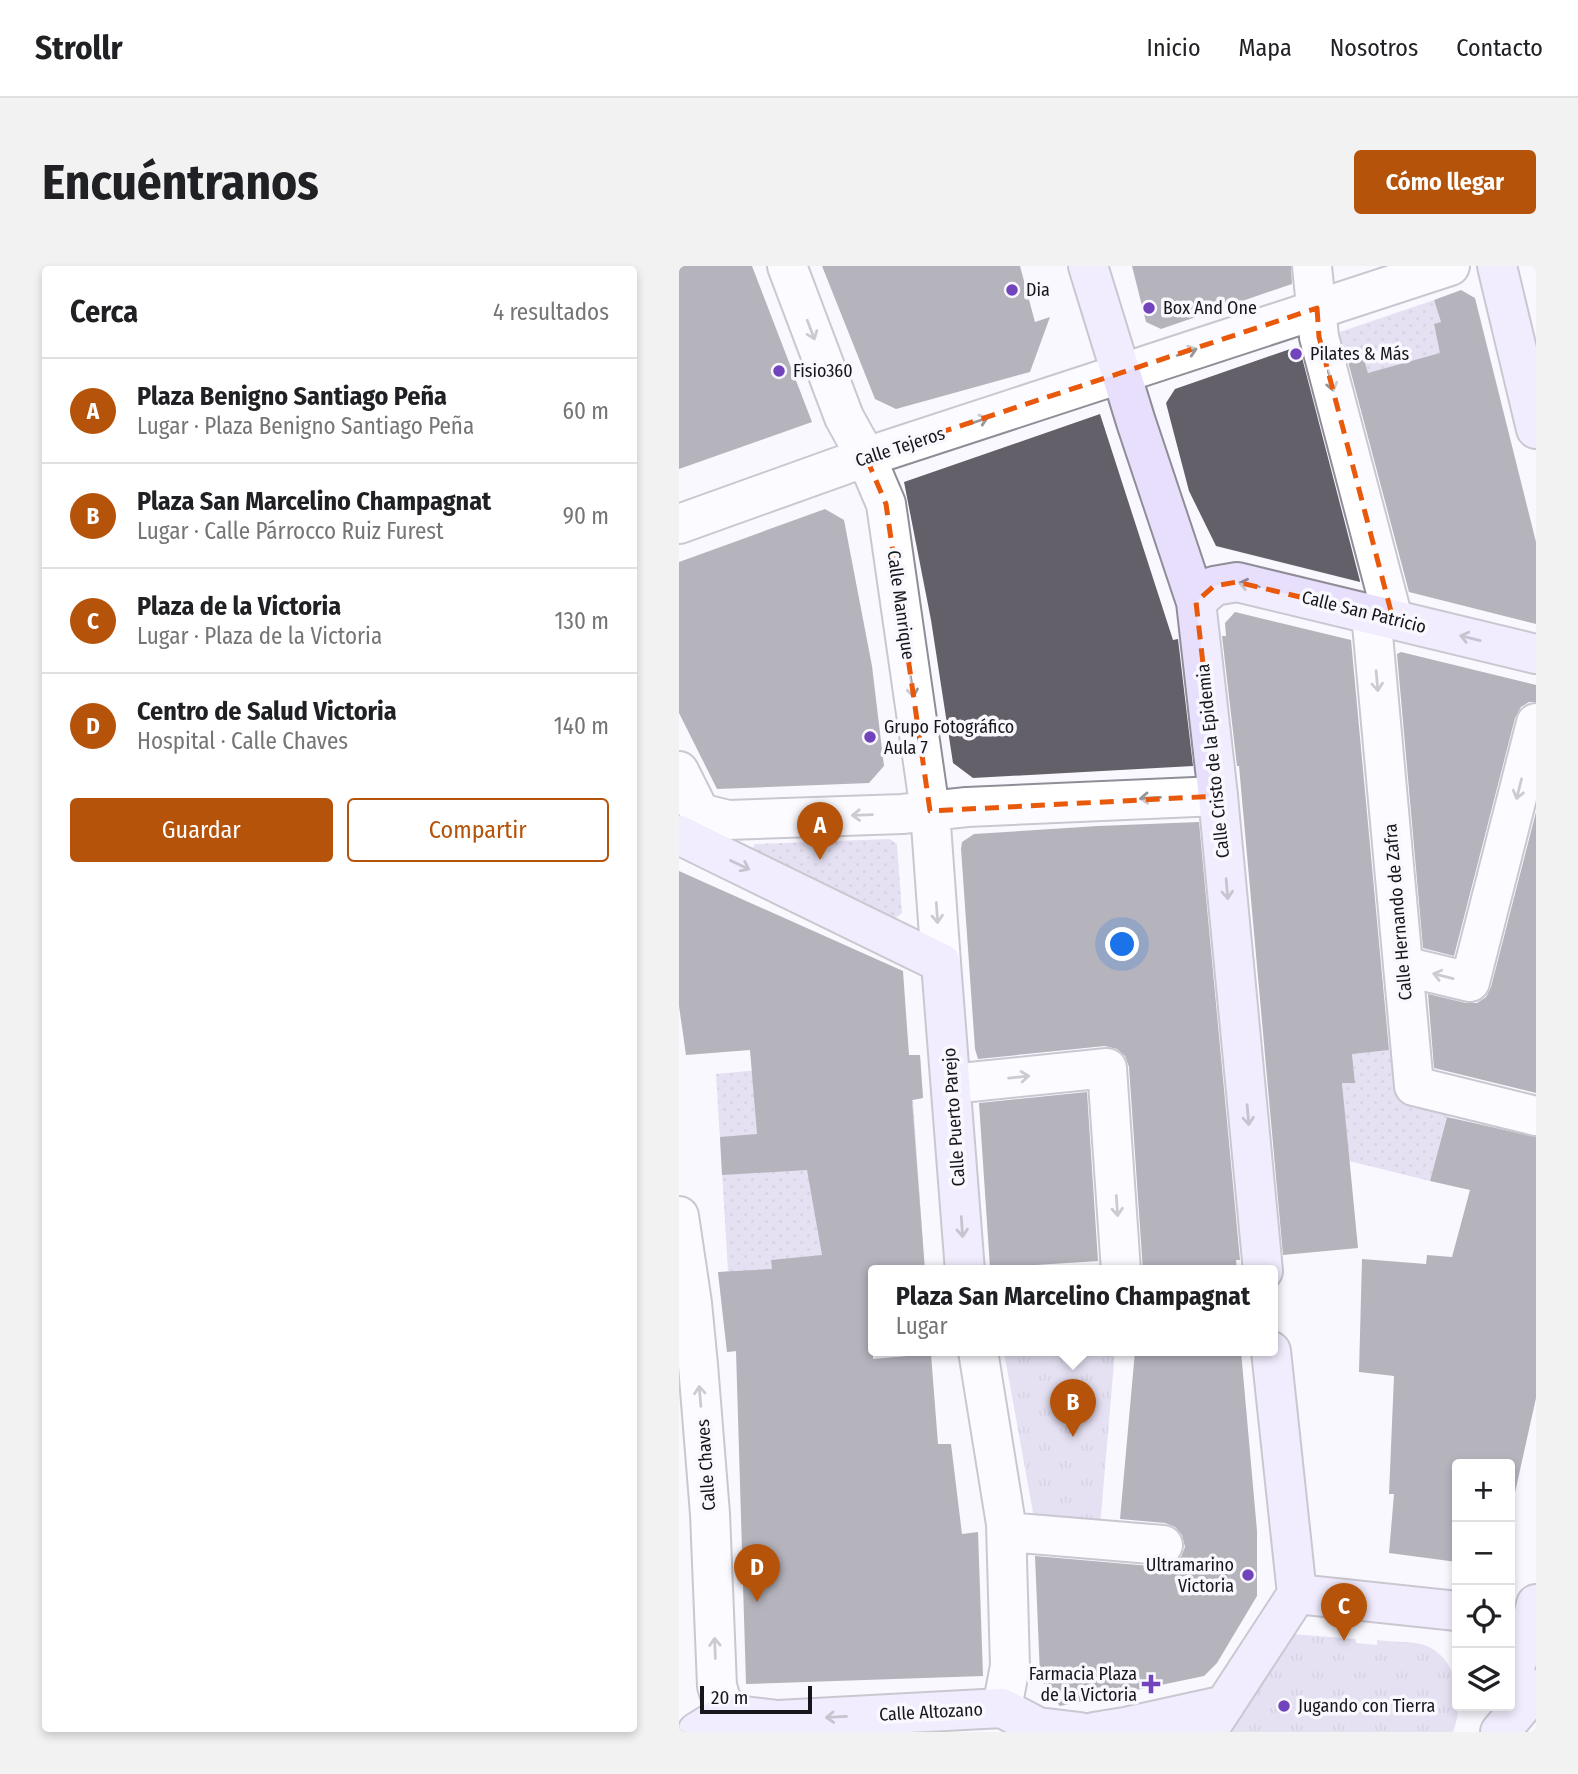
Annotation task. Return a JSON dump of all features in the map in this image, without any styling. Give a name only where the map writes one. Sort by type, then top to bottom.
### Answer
[{"type":"street","name":"Calle Manrique","points":[[787,266],[844,417],[866,457],[886,504],[930,811],[941,963]]},
{"type":"street","name":"Calle Cristo de la Epidemia","points":[[1088,266],[1196,602],[1218,796],[1262,1265]]},
{"type":"street","name":"Calle Hernando de Zafra","points":[[1312,266],[1319,337],[1382,616],[1403,966],[1415,1086],[1536,1116]]},
{"type":"street","name":"Calle Tejeros","points":[[679,524],[866,457],[1450,266]]},
{"type":"street","points":[[1497,266],[1536,429]]},
{"type":"street","name":"Calle San Patricio","points":[[1196,602],[1214,586],[1237,582],[1536,654]]},
{"type":"street","points":[[1403,966],[1470,982],[1536,723]]},
{"type":"street","points":[[683,794],[700,813],[729,820],[902,814],[967,807],[1218,796]]},
{"type":"street","points":[[679,835],[941,963]]},
{"type":"street","name":"Calle Puerto Parejo","points":[[941,963],[965,1265]]},
{"type":"street","points":[[951,1084],[1107,1068],[1121,1265]]},
{"type":"street","name":"Calle Chaves","points":[[679,1216],[692,1303],[710,1514],[718,1726]]},
{"type":"street","points":[[979,1356],[1007,1532],[1010,1666],[1002,1708],[1038,1727],[1080,1732]]},
{"type":"street","points":[[1114,1730],[1216,1718],[1297,1594],[1272,1356]]},
{"type":"street","points":[[1007,1532],[1163,1545]]},
{"type":"street","points":[[1297,1594],[1452,1613]]},
{"type":"street","points":[[1515,1662],[1528,1616]]},
{"type":"street","points":[[1500,1732],[1536,1689]]},
{"type":"street","name":"Calle Altozano","points":[[718,1726],[778,1720],[1002,1708]]},
{"type":"street","points":[[1483,1732],[1485,1711]]},
{"type":"street","points":[[1490,1732],[1498,1711]]},
{"type":"highlighted area","points":[[1317,308],[1319,337],[1393,619],[1237,582],[1214,586],[1196,602],[1218,796],[930,811],[886,504],[866,457]]},
{"type":"green space","points":[[1434,300],[1441,322],[1434,325],[1443,360],[1368,373],[1361,349],[1340,355],[1334,334]]},
{"type":"green space","points":[[890,839],[897,844],[902,913],[894,919],[751,850],[755,844]]},
{"type":"green space","points":[[1397,1049],[1449,1108],[1430,1181],[1349,1161],[1342,1083],[1355,1083],[1352,1053]]},
{"type":"green space","points":[[920,1055],[923,1098],[913,1100],[925,1265],[868,1265],[868,1340],[727,1352],[718,1273],[728,1271],[716,1074]]},
{"type":"green space","points":[[1005,1356],[1115,1356],[1100,1526],[1034,1518]]},
{"type":"green space","points":[[1292,1634],[1355,1639],[1356,1643],[1377,1645],[1377,1640],[1416,1643],[1438,1653],[1452,1672],[1452,1711],[1458,1711],[1453,1732],[1228,1732]]},
{"type":"building","points":[[679,266],[752,266],[812,422],[679,469]]},
{"type":"building","points":[[822,266],[1020,266],[1035,322],[1050,317],[1030,372],[896,409],[875,399]]},
{"type":"building","points":[[1132,266],[1291,266],[1292,284],[1161,329],[1146,322]]},
{"type":"building","points":[[1461,290],[1475,298],[1536,542],[1536,624],[1409,592],[1346,354],[1361,349],[1368,373],[1440,353],[1434,324],[1441,322],[1434,300]]},
{"type":"building","points":[[1299,346],[1360,582],[1216,546],[1189,491],[1166,403],[1175,389]]},
{"type":"building","points":[[1100,414],[1173,640],[1178,639],[1193,766],[973,778],[953,763],[931,620],[904,482]]},
{"type":"building","points":[[825,509],[844,520],[872,666],[884,766],[869,783],[717,789],[679,713],[679,562]]},
{"type":"building","points":[[1235,612],[1351,640],[1389,1050],[1352,1054],[1355,1083],[1342,1083],[1358,1248],[1283,1255],[1239,766],[1222,636],[1226,636],[1225,623]]},
{"type":"building","points":[[1401,652],[1536,685],[1536,702],[1529,702],[1521,707],[1515,718],[1454,956],[1423,948],[1397,654]]},
{"type":"building","points":[[1536,812],[1536,1093],[1434,1068],[1428,994],[1466,1003],[1477,1003],[1486,997],[1491,987]]},
{"type":"building","points":[[1199,822],[1240,1260],[1236,1260],[1236,1265],[1143,1265],[1129,1067],[1125,1056],[1117,1049],[1105,1046],[978,1059],[975,1049],[962,842],[974,834]]},
{"type":"building","points":[[679,871],[903,971],[909,1055],[920,1055],[923,1098],[912,1100],[925,1265],[868,1265],[868,1356],[873,1356],[873,1359],[931,1356],[938,1444],[951,1444],[962,1534],[978,1532],[983,1676],[746,1684],[736,1351],[727,1352],[718,1272],[772,1269],[771,1260],[822,1255],[807,1170],[722,1175],[720,1137],[757,1134],[750,1050],[686,1055],[679,1006]]},
{"type":"building","points":[[1087,1092],[1098,1261],[990,1265],[979,1103]]},
{"type":"building","points":[[1447,1117],[1536,1137],[1536,1398],[1515,1492],[1515,1459],[1452,1459],[1452,1561],[1389,1553],[1394,1494],[1389,1494],[1394,1376],[1359,1372],[1362,1259],[1426,1264],[1427,1255],[1452,1257],[1470,1190],[1430,1181]]},
{"type":"building","points":[[1135,1356],[1241,1356],[1257,1531],[1257,1596],[1217,1663],[1204,1676],[1060,1706],[1048,1692],[1040,1675],[1035,1556],[1162,1567],[1173,1564],[1181,1557],[1185,1547],[1182,1535],[1175,1527],[1165,1523],[1120,1519]]},
{"type":"place","name":"Dia","points":[[1012,290]]},
{"type":"place","name":"Box And One","points":[[1149,308]]},
{"type":"place","name":"Pilates & Más","points":[[1296,354]]},
{"type":"place","name":"Fisio360","points":[[779,371]]},
{"type":"place","name":"Grupo Fotográfico Aula 7","points":[[870,737]]},
{"type":"place","name":"Plaza Benigno Santiago Peña","points":[[820,860]]},
{"type":"place","name":"Plaza San Marcelino Champagnat","points":[[1073,1437]]},
{"type":"place","name":"Ultramarino Victoria","points":[[1248,1575]]},
{"type":"place","name":"Centro de Salud Victoria","points":[[757,1602]]},
{"type":"place","name":"Plaza de la Victoria","points":[[1344,1641]]},
{"type":"place","name":"Farmacia Plaza de la Victoria","points":[[1151,1684]]},
{"type":"place","name":"Jugando con Tierra","points":[[1284,1706]]}]
